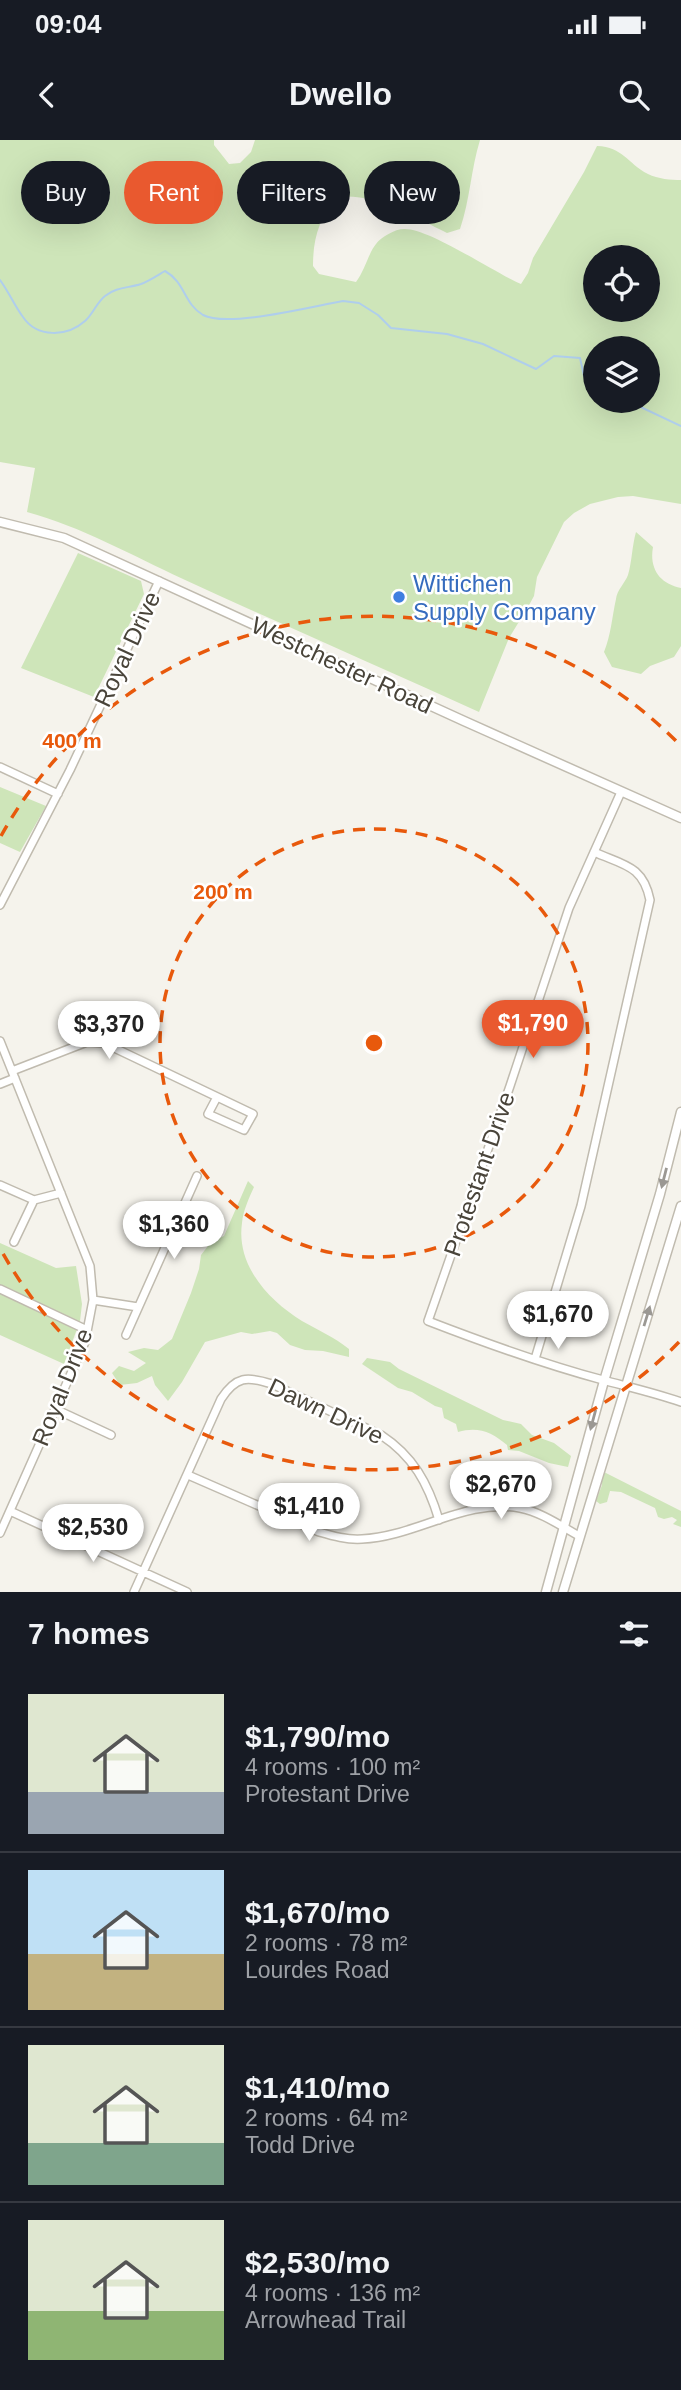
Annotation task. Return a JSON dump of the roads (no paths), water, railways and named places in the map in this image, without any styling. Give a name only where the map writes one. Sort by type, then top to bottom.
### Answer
[{"type":"street","name":"Westchester Road","points":[[0,522],[64,538],[681,818]]},
{"type":"street","name":"Royal Drive","points":[[0,905],[58,794],[159,581]]},
{"type":"street","points":[[0,767],[58,794]]},
{"type":"street","name":"Protestant Drive","points":[[534,1359],[428,1321],[569,908],[621,792]]},
{"type":"street","points":[[594,852],[639,872],[647,885],[650,900],[581,1206],[534,1359],[681,1402]]},
{"type":"street","name":"Royal Drive","points":[[0,1041],[90,1266],[93,1300],[78,1360],[0,1533]]},
{"type":"street","points":[[0,1084],[13,1074],[87,1042],[104,1042],[253,1114],[244,1130],[208,1114],[217,1097]]},
{"type":"street","points":[[546,1592],[681,1112]]},
{"type":"street","points":[[126,1335],[197,1176]]},
{"type":"street","points":[[0,1185],[34,1200],[61,1192]]},
{"type":"street","points":[[14,1242],[34,1200]]},
{"type":"street","points":[[563,1592],[681,1206]]},
{"type":"street","points":[[0,1289],[87,1330]]},
{"type":"street","points":[[93,1300],[138,1307]]},
{"type":"street","name":"Dawn Drive","points":[[134,1592],[229,1387],[243,1379],[255,1378],[272,1384],[380,1434],[395,1444],[415,1465],[426,1483],[439,1520]]},
{"type":"street","points":[[55,1409],[111,1435]]},
{"type":"street","points":[[188,1475],[319,1532],[342,1538],[382,1536],[500,1507],[521,1508],[538,1514],[579,1536]]},
{"type":"street","points":[[10,1511],[187,1592]]},
{"type":"waterway","points":[[0,280],[23,317],[29,324],[44,332],[61,332],[78,326],[109,293],[141,284],[165,271],[177,281],[197,310],[203,315],[215,318],[250,318],[343,301],[359,303],[378,315],[391,328],[447,334],[483,344],[536,369],[554,356],[580,358],[583,372]]},
{"type":"waterway","points":[[653,413],[681,426]]},
{"type":"place","name":"Wittichen Supply Company","points":[[399,597]]}]
